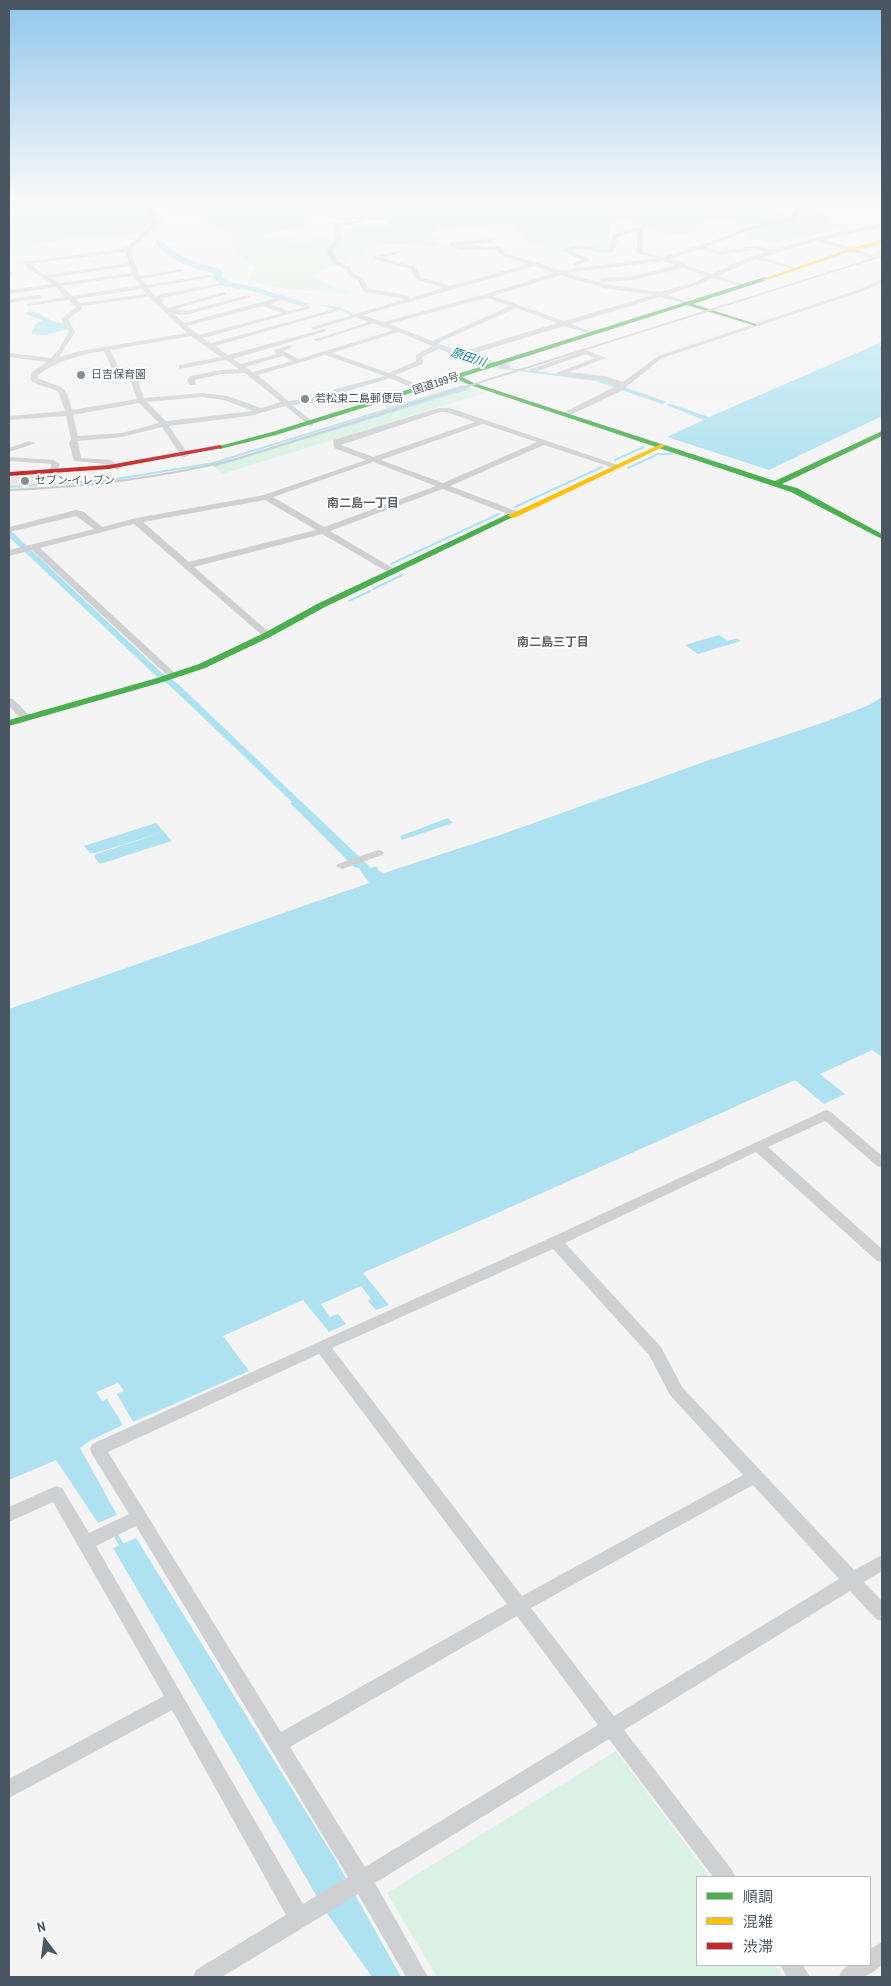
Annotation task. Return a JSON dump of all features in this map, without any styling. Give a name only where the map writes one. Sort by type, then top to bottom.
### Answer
[{"type":"main road","name":"国道199号","points":[[9,472],[53,472],[115,466],[229,446],[309,423],[455,376],[498,365],[716,294]]},
{"type":"main road","points":[[687,303],[754,325]]},
{"type":"main road","points":[[455,376],[472,384],[794,490],[882,537]]},
{"type":"main road","points":[[776,484],[882,432]]},
{"type":"main road","points":[[9,724],[202,666],[267,635],[322,605],[661,446]]},
{"type":"street","points":[[14,294],[22,300]]},
{"type":"street","points":[[55,360],[72,332],[64,319],[80,308],[66,294]]},
{"type":"street","points":[[47,305],[89,294]]},
{"type":"street","points":[[29,304],[72,299],[89,294]]},
{"type":"street","points":[[151,294],[156,301],[195,336],[246,371],[309,423]]},
{"type":"street","points":[[156,301],[162,300],[161,296],[172,294]]},
{"type":"street","points":[[171,313],[171,308],[227,294],[238,300]]},
{"type":"street","points":[[171,313],[227,294]]},
{"type":"street","points":[[385,294],[402,297],[417,297]]},
{"type":"street","points":[[430,294],[356,315],[460,355],[498,365]]},
{"type":"street","points":[[476,294],[592,333]]},
{"type":"street","points":[[382,324],[493,294]]},
{"type":"street","points":[[651,294],[687,303]]},
{"type":"street","points":[[460,355],[664,294]]},
{"type":"street","points":[[565,414],[621,387],[660,357],[851,294]]},
{"type":"street","points":[[171,313],[186,314],[248,297]]},
{"type":"street","points":[[9,302],[72,299]]},
{"type":"street","points":[[195,336],[263,304],[280,299]]},
{"type":"street","points":[[263,304],[356,344]]},
{"type":"street","points":[[75,439],[122,435],[164,424],[250,414],[286,403],[326,399],[338,391],[387,378],[390,375],[414,366],[420,362],[418,356],[436,345],[516,306]]},
{"type":"street","points":[[195,336],[202,325],[208,328],[308,308]]},
{"type":"street","points":[[195,336],[224,342],[337,310]]},
{"type":"street","points":[[115,466],[106,461],[86,462],[77,459],[73,443],[75,439],[64,392],[34,379],[38,370],[55,360],[82,353],[195,336],[212,337],[248,327],[282,312]]},
{"type":"street","points":[[182,366],[227,358],[252,351],[353,317]]},
{"type":"street","points":[[212,337],[232,346],[308,324]]},
{"type":"street","points":[[299,361],[277,351],[372,324]]},
{"type":"street","points":[[248,327],[276,339]]},
{"type":"street","points":[[252,351],[246,348],[320,329]]},
{"type":"street","points":[[193,383],[191,380],[193,378],[299,361],[396,332]]},
{"type":"street","points":[[246,371],[287,356],[348,341]]},
{"type":"street","points":[[106,349],[116,369],[127,376],[138,387],[141,400],[164,424],[184,454]]},
{"type":"street","points":[[560,373],[602,358],[586,352],[531,370],[604,378],[621,387]]},
{"type":"street","points":[[325,353],[390,375],[418,388]]},
{"type":"street","points":[[9,355],[55,360]]},
{"type":"street","points":[[9,418],[69,413],[141,400],[202,395],[225,398],[259,410]]},
{"type":"street","points":[[516,514],[337,446],[336,442],[439,410],[447,410],[617,466]]},
{"type":"street","points":[[12,552],[136,521],[266,497],[482,422]]},
{"type":"street","points":[[189,566],[322,531],[442,487],[544,442]]},
{"type":"street","points":[[9,450],[32,443]]},
{"type":"street","points":[[9,472],[12,459],[54,462],[56,464],[53,472]]},
{"type":"street","points":[[266,497],[393,572]]},
{"type":"street","points":[[10,529],[81,514],[100,530]]},
{"type":"street","points":[[136,521],[267,635]]},
{"type":"street","points":[[32,547],[167,678]]},
{"type":"street","points":[[9,701],[26,718]]},
{"type":"street","points":[[342,866],[378,853]]},
{"type":"street","points":[[418,1977],[98,1449],[555,1242],[826,1115],[882,1163]]},
{"type":"street","points":[[758,1146],[882,1257]]},
{"type":"street","points":[[555,1242],[656,1352],[676,1391],[882,1613]]},
{"type":"street","points":[[322,1346],[725,1876]]},
{"type":"street","points":[[278,1744],[518,1606],[754,1477]]},
{"type":"street","points":[[9,1515],[56,1493],[176,1699],[300,1919]]},
{"type":"street","points":[[85,1542],[139,1517]]},
{"type":"street","points":[[203,1977],[882,1562]]},
{"type":"street","points":[[9,1789],[176,1699]]},
{"type":"street","points":[[871,1961],[882,1952]]},
{"type":"street","points":[[791,1966],[800,1977]]},
{"type":"street","points":[[849,1977],[865,1966]]},
{"type":"shaded area","name":"セブン-イレブン","points":[[41,476],[40,485],[9,486],[9,477]]},
{"type":"green space","points":[[470,388],[485,393],[222,474],[214,466]]},
{"type":"green space","points":[[616,1751],[709,1876],[696,1876],[696,1966],[776,1966],[784,1977],[437,1977],[387,1893]]},
{"type":"water","points":[[282,298],[306,304],[298,304]]},
{"type":"water","points":[[319,305],[343,308],[354,315],[499,367],[601,379],[667,402],[662,404],[596,381],[495,368],[451,354],[406,335],[352,316],[344,311]]},
{"type":"water","points":[[29,311],[56,322],[64,323],[69,329],[45,335],[31,334],[35,325],[42,320],[25,314]]},
{"type":"water","points":[[882,342],[879,346],[882,347],[882,416],[769,470],[667,437],[704,420],[666,405],[671,404],[709,417]]},
{"type":"water","points":[[9,529],[162,673],[178,684],[371,868],[376,866],[379,871],[384,873],[503,834],[704,762],[825,722],[869,705],[882,697],[882,1057],[872,1050],[820,1074],[845,1094],[824,1104],[795,1080],[363,1273],[389,1305],[376,1310],[368,1301],[371,1299],[361,1286],[321,1304],[330,1317],[338,1314],[346,1324],[329,1332],[303,1300],[223,1336],[249,1371],[133,1422],[117,1394],[124,1391],[118,1383],[96,1392],[102,1401],[107,1399],[123,1425],[91,1440],[80,1448],[117,1515],[98,1523],[56,1460],[9,1480],[9,1009],[369,883],[359,868],[354,867],[290,803],[292,802],[9,537]]},
{"type":"water","points":[[719,635],[728,641],[737,638],[741,641],[698,654],[685,645]]},
{"type":"water","points":[[448,818],[453,823],[402,840],[400,836]]},
{"type":"water","points":[[156,823],[164,832],[95,853],[90,853],[84,846]]},
{"type":"water","points":[[164,832],[172,841],[100,864],[94,857],[96,854]]},
{"type":"water","points":[[136,1538],[334,1857],[401,1977],[372,1977],[326,1912],[113,1548]]},
{"type":"waterway","name":"原田川","points":[[268,294],[304,304]]},
{"type":"waterway","points":[[210,464],[463,386]]},
{"type":"waterway","points":[[214,466],[469,388]]},
{"type":"waterway","points":[[615,460],[644,447]]},
{"type":"waterway","points":[[628,468],[658,454],[672,454]]},
{"type":"waterway","points":[[9,487],[110,480],[208,464]]},
{"type":"waterway","points":[[515,507],[602,467]]},
{"type":"waterway","points":[[391,564],[499,514]]},
{"type":"waterway","points":[[373,589],[402,575]]},
{"type":"waterway","points":[[349,601],[370,591]]},
{"type":"waterway","points":[[115,1534],[123,1547]]},
{"type":"railway","points":[[9,490],[66,487],[122,481],[233,460],[762,294]]},
{"type":"traffic: fast","points":[[220,447],[274,434],[718,294]]},
{"type":"traffic: fast","points":[[689,304],[754,325]]},
{"type":"traffic: fast","points":[[453,375],[472,384],[794,490],[882,537]]},
{"type":"traffic: fast","points":[[776,484],[882,433]]},
{"type":"traffic: fast","points":[[9,723],[160,680],[202,666],[267,635],[322,605],[511,516]]},
{"type":"traffic: slow","points":[[511,516],[661,446]]},
{"type":"traffic: jam","points":[[9,474],[109,467],[220,447]]},
{"type":"place","name":"日吉保育園","points":[[81,375]]},
{"type":"place","name":"若松東二島郵便局","points":[[305,399]]},
{"type":"place","name":"セブン-イレブン","points":[[25,481]]},
{"type":"district","name":"南二島一丁目","points":[[363,504]]},
{"type":"district","name":"南二島三丁目","points":[[553,643]]}]
